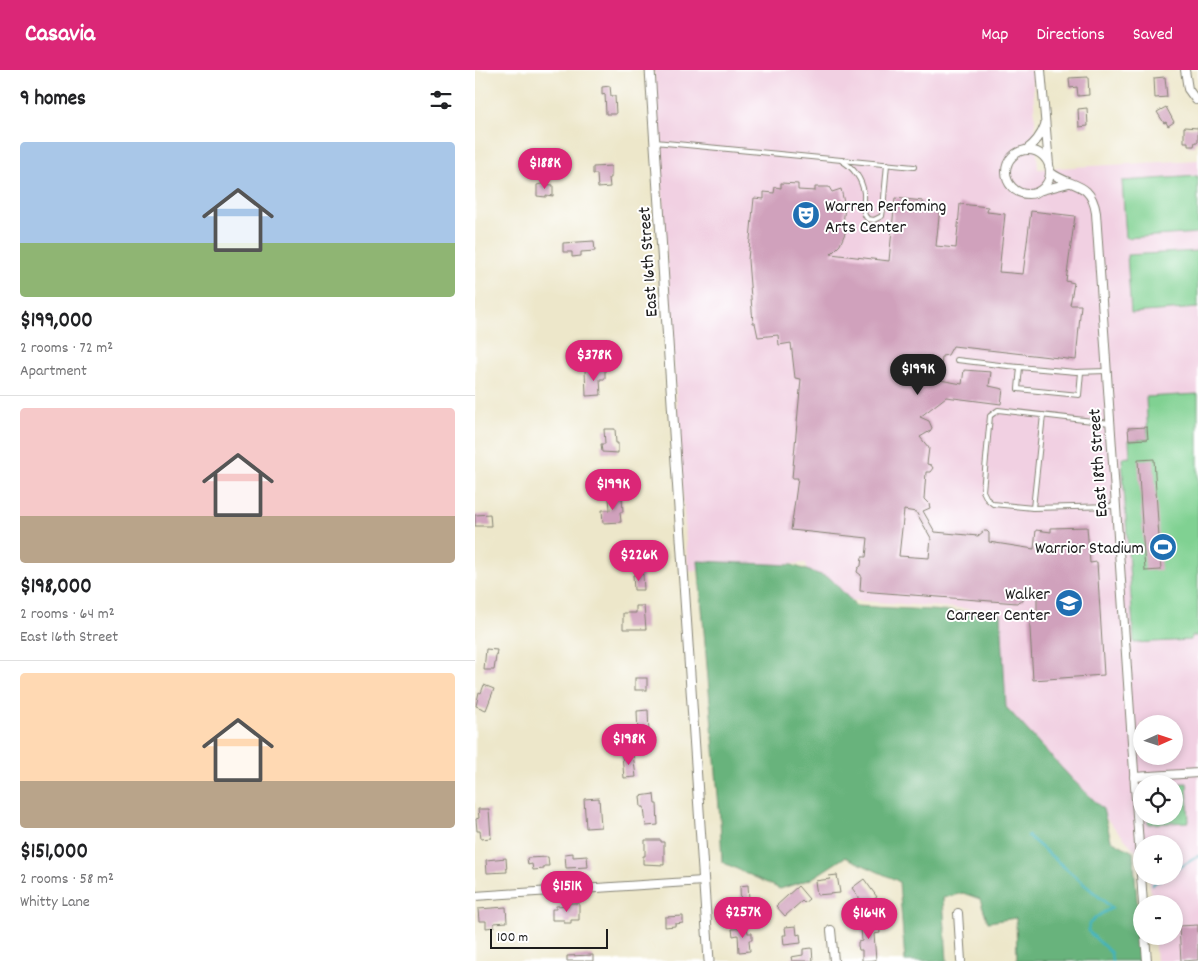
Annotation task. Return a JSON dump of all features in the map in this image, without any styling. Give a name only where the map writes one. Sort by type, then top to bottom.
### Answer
[{"type":"street","name":"East 16th Street","points":[[651,70],[709,961]]},
{"type":"street","points":[[1041,70],[1049,169],[1048,180],[1041,190]]},
{"type":"street","points":[[1185,70],[1189,92],[1196,100]]},
{"type":"street","points":[[1045,125],[1041,135],[1033,145],[1010,158],[1007,165],[1006,178],[1012,188],[1029,195],[1050,187],[1071,183]]},
{"type":"street","points":[[1026,150],[1035,151],[1042,155],[1049,169]]},
{"type":"street","name":"East 18th Street","points":[[1049,169],[1061,180],[1084,188],[1091,194],[1095,203],[1134,775]]},
{"type":"street","points":[[1166,775],[1198,773]]},
{"type":"street","name":"East 18th Street","points":[[1137,825],[1142,895]]},
{"type":"street","points":[[475,896],[703,881]]},
{"type":"street","points":[[958,913],[961,961]]},
{"type":"street","points":[[831,930],[834,961]]},
{"type":"street","points":[[1146,945],[1147,961]]},
{"type":"lane","points":[[655,142],[914,167]]},
{"type":"lane","points":[[840,160],[851,168],[860,180],[864,192],[863,213],[868,219],[873,220],[882,216],[887,164]]},
{"type":"lane","points":[[957,360],[1081,372],[1106,372]]},
{"type":"lane","points":[[1020,367],[1018,389],[1079,395],[1081,372]]},
{"type":"lane","points":[[1110,423],[998,410],[990,416],[983,491],[987,499],[993,504],[1033,508],[1115,506]]},
{"type":"lane","points":[[1033,508],[1043,415]]},
{"type":"shaded area","points":[[654,70],[1032,70],[1038,169],[1198,160],[1198,961],[1156,961],[1155,945],[1183,945],[1183,895],[1151,895],[1150,885],[1183,885],[1183,835],[1133,835],[1133,848],[1003,704],[997,611],[808,597],[806,563],[688,571]]},
{"type":"green space","points":[[1198,176],[1198,233],[1126,238],[1122,181]]},
{"type":"green space","points":[[1198,251],[1198,308],[1131,313],[1127,255]]},
{"type":"green space","name":"Warrior Stadium","points":[[1198,394],[1198,636],[1192,636],[1191,640],[1134,643],[1122,458],[1130,457],[1129,440],[1148,439],[1146,397]]},
{"type":"green space","points":[[698,561],[792,565],[830,578],[856,606],[1001,614],[1006,707],[1072,779],[1103,809],[1111,840],[1133,852],[1133,885],[1136,885],[1137,895],[1133,895],[1133,945],[1141,945],[1142,961],[1017,961],[1016,918],[988,922],[980,899],[963,893],[943,898],[947,961],[905,961],[899,882],[845,857],[811,879],[780,889],[722,862]]},
{"type":"green space","points":[[1183,783],[1187,783],[1189,822],[1183,822]]},
{"type":"building","points":[[1088,77],[1089,95],[1078,96],[1077,87],[1070,88],[1069,78]]},
{"type":"building","points":[[1165,77],[1167,97],[1155,98],[1154,78]]},
{"type":"building","points":[[610,86],[611,96],[615,96],[616,114],[606,114],[605,94],[602,95],[602,87]]},
{"type":"building","points":[[1166,107],[1174,122],[1168,126],[1157,112]]},
{"type":"building","points":[[1087,108],[1088,126],[1079,127],[1078,109]]},
{"type":"building","points":[[1184,127],[1198,128],[1198,142],[1195,142],[1194,146],[1188,146],[1188,142],[1184,142]]},
{"type":"building","points":[[611,166],[610,187],[598,188],[597,174],[593,174],[593,167]]},
{"type":"building","points":[[781,183],[798,184],[798,190],[815,191],[815,187],[829,187],[832,192],[841,189],[845,207],[843,224],[848,226],[840,245],[831,254],[889,261],[895,198],[923,201],[923,206],[940,207],[936,246],[956,248],[960,204],[988,207],[987,212],[1005,214],[999,272],[1023,274],[1031,211],[1075,216],[1066,281],[1074,283],[1070,305],[1081,305],[1076,360],[953,346],[948,355],[942,356],[940,380],[962,384],[964,370],[991,372],[989,386],[1003,389],[1001,404],[946,397],[920,417],[929,421],[932,428],[920,437],[929,448],[927,464],[933,468],[930,472],[926,472],[924,499],[930,508],[923,511],[935,532],[978,536],[987,531],[989,533],[989,542],[1034,549],[1036,530],[1051,532],[1051,528],[1087,527],[1090,563],[1097,562],[1104,675],[1033,680],[1029,612],[1037,611],[1037,593],[1024,591],[1023,601],[1017,603],[860,591],[861,575],[857,572],[861,566],[862,557],[866,557],[868,538],[791,530],[798,478],[792,478],[801,379],[795,378],[791,343],[779,345],[778,335],[758,337],[755,323],[753,323],[748,260],[754,198],[764,199],[764,192],[774,193],[775,187],[781,188]],"holes":[[[904,510],[916,512],[931,538],[929,558],[899,556]]]},
{"type":"building","points":[[537,185],[553,185],[553,196],[537,196]]},
{"type":"building","points":[[594,241],[595,251],[581,252],[581,256],[572,257],[572,252],[563,252],[563,243]]},
{"type":"building","points":[[605,369],[605,379],[600,379],[601,395],[586,396],[585,370]]},
{"type":"building","points":[[1147,427],[1148,439],[1129,440],[1128,428]]},
{"type":"building","points":[[604,429],[615,429],[618,453],[602,452],[601,444],[605,444]]},
{"type":"building","points":[[1154,459],[1161,570],[1145,571],[1138,460]]},
{"type":"building","points":[[609,497],[622,497],[623,512],[620,512],[621,522],[603,523],[602,510],[610,510]]},
{"type":"building","points":[[490,514],[491,526],[475,526],[475,515]]},
{"type":"building","points":[[643,574],[644,590],[634,590],[633,575]]},
{"type":"building","points":[[636,606],[644,606],[646,629],[623,629],[623,613],[636,613]]},
{"type":"building","points":[[486,649],[497,650],[494,670],[484,670]]},
{"type":"building","points":[[635,678],[647,678],[647,690],[635,690]]},
{"type":"building","points":[[484,685],[494,689],[486,710],[476,706],[479,692],[481,693]]},
{"type":"building","points":[[648,710],[649,734],[638,735],[637,711]]},
{"type":"building","points":[[633,754],[636,777],[624,778],[622,755]]},
{"type":"building","points":[[654,794],[655,804],[657,804],[658,825],[646,826],[644,807],[641,807],[640,796]]},
{"type":"building","points":[[599,798],[601,827],[586,828],[584,799]]},
{"type":"building","points":[[478,809],[489,809],[491,838],[481,839],[480,831],[477,831],[476,819],[479,818]]},
{"type":"building","points":[[645,840],[661,840],[661,842],[664,842],[664,865],[643,864]]},
{"type":"building","points":[[573,853],[573,857],[587,856],[588,867],[566,868],[565,854]]},
{"type":"building","points":[[548,857],[549,866],[544,866],[544,869],[533,870],[532,864],[528,865],[527,858]]},
{"type":"building","points":[[506,858],[507,872],[487,873],[486,860]]},
{"type":"building","points":[[837,875],[840,893],[817,895],[815,881],[830,879],[829,876]]},
{"type":"building","points":[[864,879],[877,897],[865,906],[852,888]]},
{"type":"building","points":[[748,885],[750,914],[741,914],[740,886]]},
{"type":"building","points":[[798,886],[809,899],[804,903],[802,901],[785,916],[776,906]]},
{"type":"building","points":[[569,903],[579,903],[579,920],[571,920],[571,923],[564,923],[564,920],[552,920],[552,909],[556,909],[556,906],[569,905]]},
{"type":"building","points":[[506,907],[507,922],[494,923],[494,927],[486,928],[486,921],[479,921],[478,909]]},
{"type":"building","points":[[683,916],[683,923],[665,927],[665,917]]},
{"type":"building","points":[[874,919],[874,923],[879,922],[880,933],[874,934],[876,960],[862,961],[862,950],[859,950],[858,942],[862,941],[861,928],[864,928],[863,920]]},
{"type":"building","points":[[1198,925],[1198,960],[1181,961],[1180,945],[1183,945],[1183,926]]},
{"type":"building","points":[[796,926],[797,935],[800,934],[801,943],[784,945],[783,935],[786,935],[785,927]]},
{"type":"building","points":[[747,928],[748,933],[752,933],[752,940],[749,940],[750,951],[739,952],[738,935],[733,936],[732,929]]},
{"type":"building","points":[[812,948],[813,961],[792,961],[791,957],[803,955],[803,949]]},
{"type":"building","points":[[593,955],[593,961],[567,961],[567,956]]},
{"type":"waterway","points":[[1028,836],[1112,908],[1092,921],[1089,924],[1088,931],[1111,953],[1112,961]]},
{"type":"waterway","points":[[1183,865],[1198,856]]},
{"type":"place","name":"Warren Perfoming Arts Center","points":[[806,215]]},
{"type":"place","name":"Warrior Stadium","points":[[1163,547]]},
{"type":"place","name":"Walker Carreer Center","points":[[1069,603]]}]
